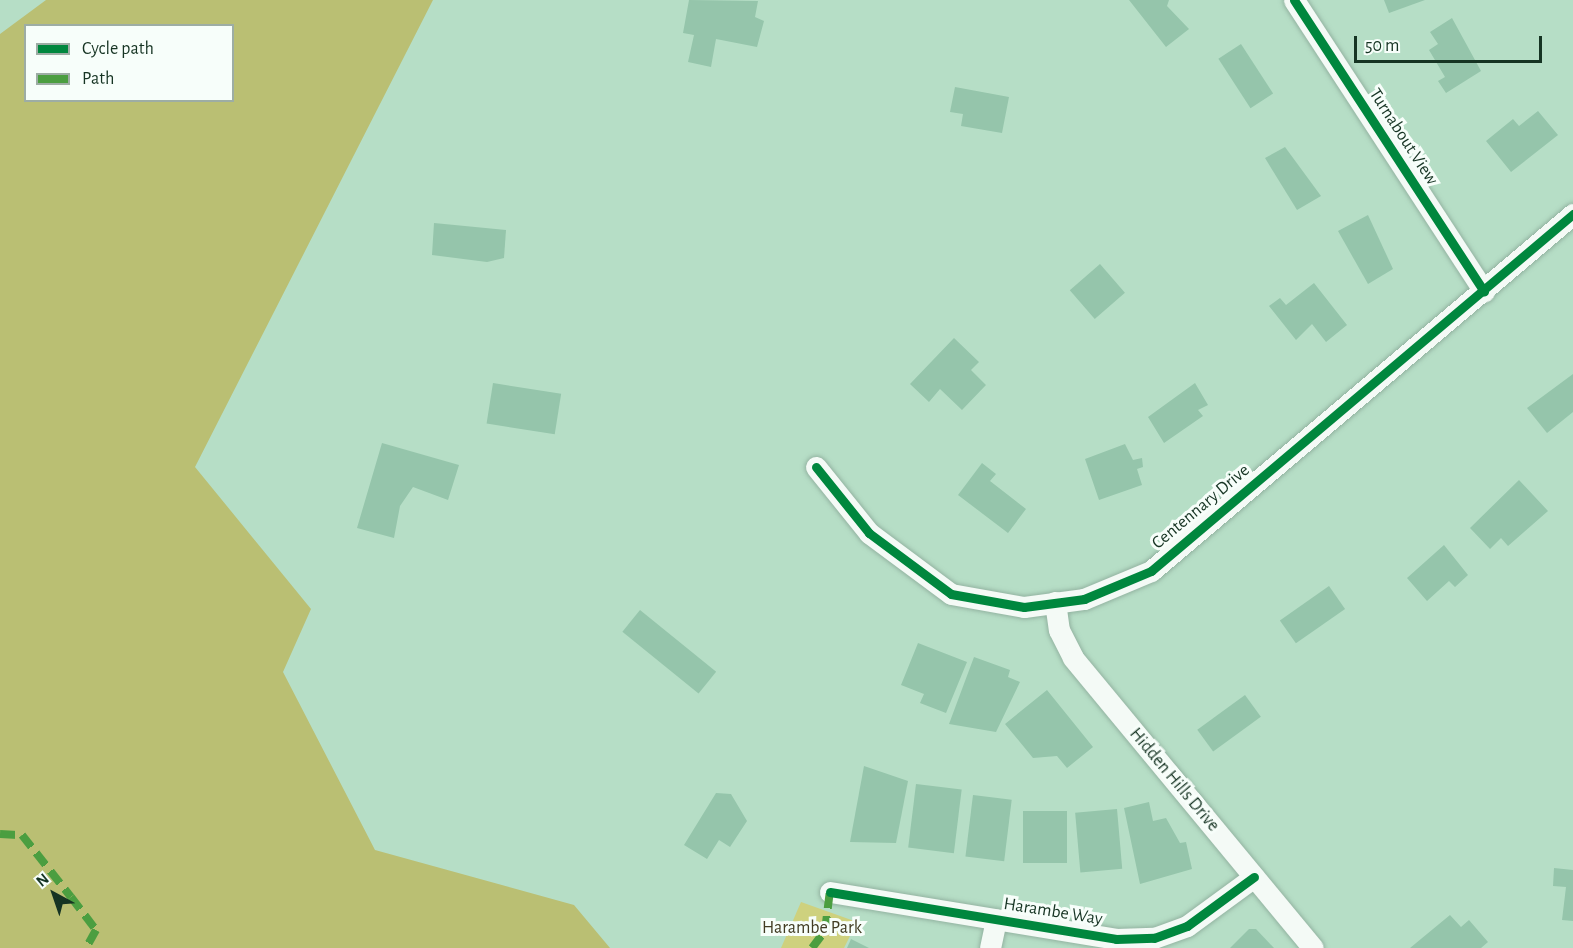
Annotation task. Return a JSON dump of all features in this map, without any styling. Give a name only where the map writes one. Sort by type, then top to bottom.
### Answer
[{"type":"street","name":"Turnabout View","points":[[1294,0],[1484,292]]},
{"type":"street","name":"Centennary Drive","points":[[816,467],[869,533],[951,594],[1024,606],[1084,599],[1150,571],[1484,292],[1573,214]]},
{"type":"street","name":"Hidden Hills Drive","points":[[1055,602],[1059,630],[1073,658],[1312,948]]},
{"type":"street","name":"Harambe Way","points":[[830,892],[1116,939],[1154,938],[1187,926],[1254,877]]},
{"type":"street","points":[[990,948],[996,920]]},
{"type":"green space","points":[[46,0],[433,0],[195,467],[311,609],[283,672],[375,850],[574,905],[610,948],[0,948],[0,34]]},
{"type":"green space","name":"Harambe Park","points":[[801,902],[857,922],[844,948],[781,948]]},
{"type":"building","points":[[689,0],[758,1],[755,17],[764,21],[757,47],[716,39],[711,67],[688,62],[694,35],[683,33]]},
{"type":"building","points":[[1129,0],[1169,0],[1167,6],[1189,29],[1166,47]]},
{"type":"building","points":[[1384,0],[1425,0],[1389,13]]},
{"type":"building","points":[[1452,18],[1481,71],[1446,93],[1438,81],[1445,77],[1429,50],[1438,44],[1430,32]]},
{"type":"building","points":[[1241,44],[1273,93],[1250,108],[1218,59]]},
{"type":"building","points":[[955,87],[1009,97],[1002,133],[961,126],[963,114],[950,112]]},
{"type":"building","points":[[1538,111],[1558,135],[1511,172],[1486,141],[1513,119],[1519,126]]},
{"type":"building","points":[[1285,147],[1321,196],[1297,210],[1265,158]]},
{"type":"building","points":[[1368,215],[1393,269],[1368,284],[1338,231]]},
{"type":"building","points":[[434,223],[506,230],[504,258],[487,262],[432,255]]},
{"type":"building","points":[[1100,264],[1125,293],[1095,319],[1070,290]]},
{"type":"building","points":[[1314,283],[1347,325],[1326,342],[1312,324],[1296,340],[1269,306],[1280,298],[1286,305]]},
{"type":"building","points":[[954,338],[979,362],[971,370],[986,385],[962,410],[940,389],[929,402],[910,384]]},
{"type":"building","points":[[1573,374],[1573,412],[1547,433],[1527,408]]},
{"type":"building","points":[[493,383],[561,394],[555,434],[487,423]]},
{"type":"building","points":[[1195,383],[1208,405],[1198,410],[1203,416],[1164,443],[1148,417]]},
{"type":"building","points":[[382,443],[459,465],[448,500],[413,487],[400,506],[394,538],[357,528]]},
{"type":"building","points":[[1125,444],[1133,460],[1142,458],[1143,467],[1137,469],[1142,485],[1099,500],[1085,459]]},
{"type":"building","points":[[982,463],[996,474],[990,481],[1026,509],[1008,533],[958,495]]},
{"type":"building","points":[[1519,480],[1548,511],[1508,546],[1501,538],[1490,549],[1470,528]]},
{"type":"building","points":[[1444,545],[1468,575],[1455,587],[1449,581],[1427,601],[1407,578]]},
{"type":"building","points":[[1329,586],[1345,609],[1296,643],[1280,620]]},
{"type":"building","points":[[640,610],[716,672],[699,693],[622,632]]},
{"type":"building","points":[[918,643],[967,662],[946,713],[920,703],[924,694],[901,685]]},
{"type":"building","points":[[974,657],[1010,670],[1008,677],[1020,682],[996,732],[949,724]]},
{"type":"building","points":[[1047,690],[1093,747],[1067,768],[1057,756],[1033,758],[1005,724]]},
{"type":"building","points":[[1245,695],[1261,717],[1213,752],[1197,730]]},
{"type":"building","points":[[864,766],[908,781],[896,843],[850,842]]},
{"type":"building","points":[[916,784],[962,790],[954,853],[908,848]]},
{"type":"building","points":[[716,793],[731,794],[747,821],[730,847],[719,840],[707,859],[684,845]]},
{"type":"building","points":[[973,795],[1012,800],[1004,861],[965,857]]},
{"type":"building","points":[[1149,802],[1153,821],[1166,818],[1180,843],[1186,842],[1192,869],[1140,884],[1124,808]]},
{"type":"building","points":[[1117,809],[1122,869],[1080,872],[1075,813]]},
{"type":"building","points":[[1023,811],[1067,811],[1067,863],[1023,863]]},
{"type":"building","points":[[1554,868],[1573,870],[1573,921],[1562,920],[1566,887],[1553,886]]},
{"type":"building","points":[[1450,915],[1461,927],[1469,920],[1488,942],[1481,948],[1410,948]]},
{"type":"building","points":[[1249,929],[1256,929],[1274,948],[1230,948]]},
{"type":"building","points":[[851,939],[869,948],[847,948]]},
{"type":"marked path","points":[[0,834],[22,835],[96,930],[86,948]]},
{"type":"marked path","points":[[812,948],[825,931],[830,892]]},
{"type":"cycle path","points":[[1294,0],[1484,292]]},
{"type":"cycle path","points":[[816,467],[869,533],[951,594],[1024,607],[1084,599],[1151,571],[1573,214]]},
{"type":"cycle path","points":[[830,892],[1116,939],[1154,938],[1187,926],[1254,877]]}]
